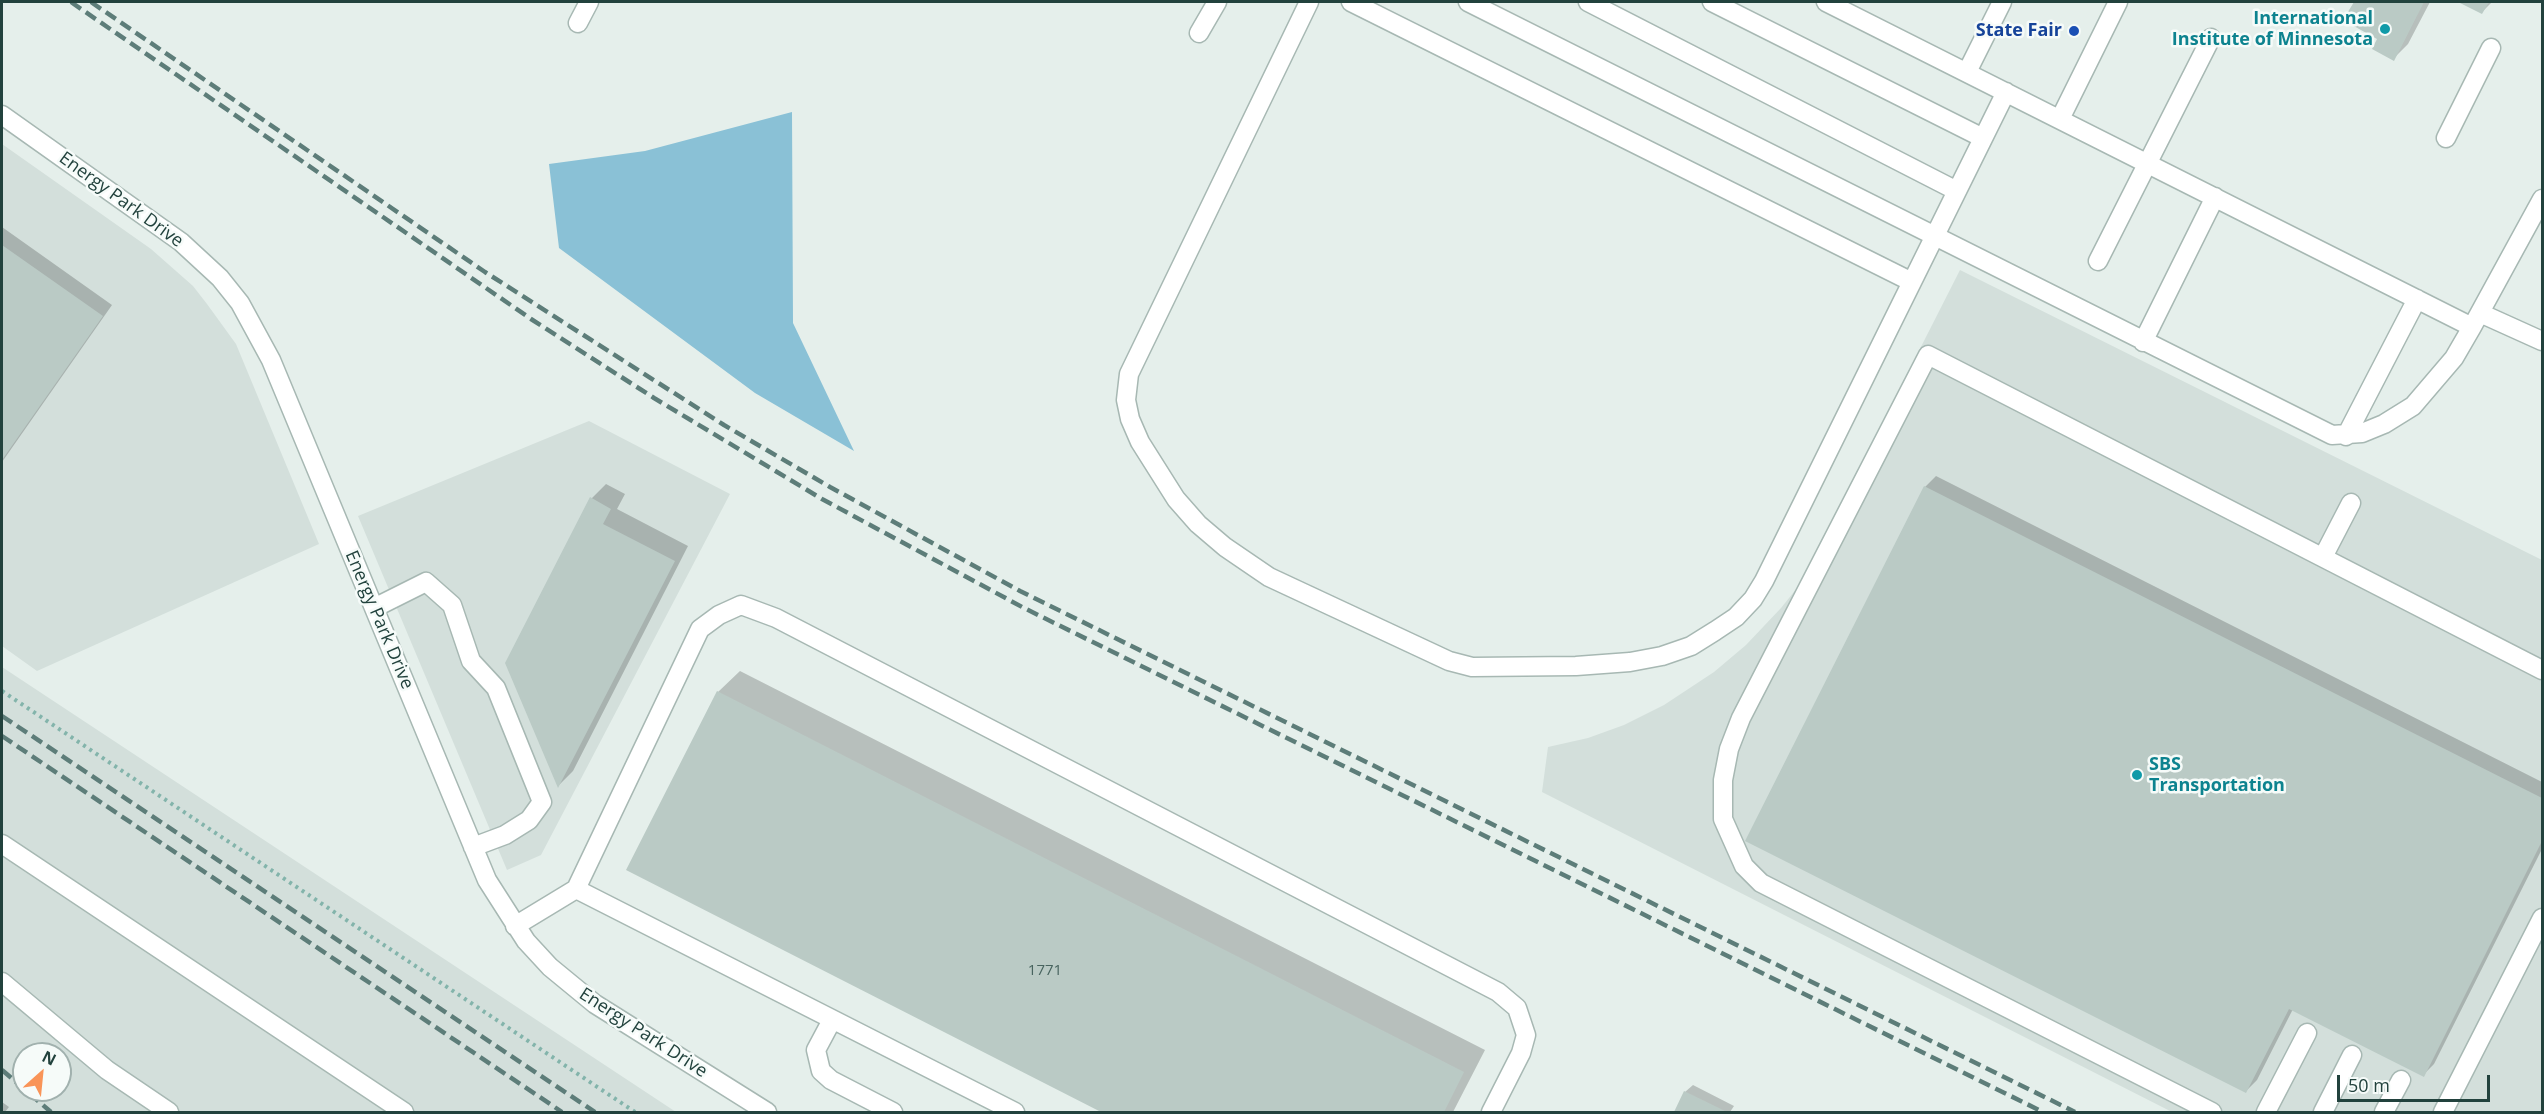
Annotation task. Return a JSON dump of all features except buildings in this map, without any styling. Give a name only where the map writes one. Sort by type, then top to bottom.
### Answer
[{"type":"street","points":[[578,23],[589,2]]},
{"type":"street","points":[[1199,33],[1217,2]]},
{"type":"street","points":[[1309,2],[1129,374],[1126,400],[1140,442],[1166,483],[1198,524],[1225,547],[1269,577],[1449,661],[1472,667],[1506,668],[1630,662],[1662,656],[1691,645],[1736,617],[1753,599],[1764,581],[2006,92]]},
{"type":"street","points":[[1351,2],[1911,281]]},
{"type":"street","points":[[1468,2],[2319,430],[2346,436],[2384,424],[2413,406],[2447,368],[2542,199]]},
{"type":"street","points":[[1588,2],[1957,191]]},
{"type":"street","points":[[1712,2],[1983,138]]},
{"type":"street","points":[[1826,2],[2416,299],[2542,341]]},
{"type":"street","points":[[1967,72],[2002,2]]},
{"type":"street","points":[[2060,119],[2118,2]]},
{"type":"street","points":[[2098,261],[2211,38]]},
{"type":"street","points":[[2446,138],[2491,48]]},
{"type":"street","name":"Energy Park Drive","points":[[2,115],[181,242],[220,278],[240,303],[271,360],[473,847],[496,898],[514,926],[550,968],[588,998],[767,1113]]},
{"type":"street","points":[[2143,342],[2215,197]]},
{"type":"street","points":[[2346,436],[2416,299]]},
{"type":"street","points":[[2212,1113],[1761,883],[1744,866],[1723,819],[1723,780],[1729,749],[1741,718],[1928,355],[2542,670]]},
{"type":"street","points":[[2323,558],[2351,503]]},
{"type":"street","points":[[374,608],[426,582],[452,605],[471,661],[496,688],[542,802],[529,820],[506,835],[473,847]]},
{"type":"street","points":[[514,926],[576,889],[700,629],[718,615],[741,605],[776,618],[1498,992],[1517,1008],[1526,1035],[1521,1053],[1491,1113]]},
{"type":"street","points":[[2,844],[404,1113]]},
{"type":"street","points":[[576,889],[1015,1113]]},
{"type":"street","points":[[2444,1113],[2542,918]]},
{"type":"street","points":[[2,982],[107,1070],[169,1113]]},
{"type":"street","points":[[832,1020],[816,1050],[821,1071],[831,1080],[894,1113]]},
{"type":"street","points":[[2266,1113],[2307,1033]]},
{"type":"street","points":[[2323,1113],[2352,1055]]},
{"type":"street","points":[[2384,1113],[2401,1080]]},
{"type":"path","points":[[2,691],[634,1113]]},
{"type":"shaded area","points":[[2,144],[151,249],[193,286],[236,344],[319,544],[37,671],[2,646]]},
{"type":"shaded area","points":[[1960,270],[2542,560],[2542,1112],[2172,1112],[1542,792],[1548,747],[1588,738],[1624,725],[1664,705],[1714,672],[1746,645],[1781,608],[1801,583]]},
{"type":"shaded area","points":[[589,421],[730,494],[541,855],[507,870],[358,516]]},
{"type":"shaded area","points":[[2,667],[676,1112],[2,1112]]},
{"type":"water","points":[[792,112],[793,323],[854,451],[755,393],[559,248],[549,164],[645,151]]},
{"type":"railway","points":[[71,2],[531,319],[654,398],[822,499],[1024,608],[2043,1112]]},
{"type":"railway","points":[[91,2],[485,272],[724,425],[830,487],[1020,591],[2075,1112]]},
{"type":"railway","points":[[2,716],[595,1112]]},
{"type":"railway","points":[[2,736],[562,1112]]},
{"type":"railway","points":[[2,1070],[51,1112]]},
{"type":"place","name":"International Institute of Minnesota","points":[[2385,29]]},
{"type":"place","name":"State Fair","points":[[2074,31]]},
{"type":"place","name":"SBS Transportation","points":[[2137,775]]}]
